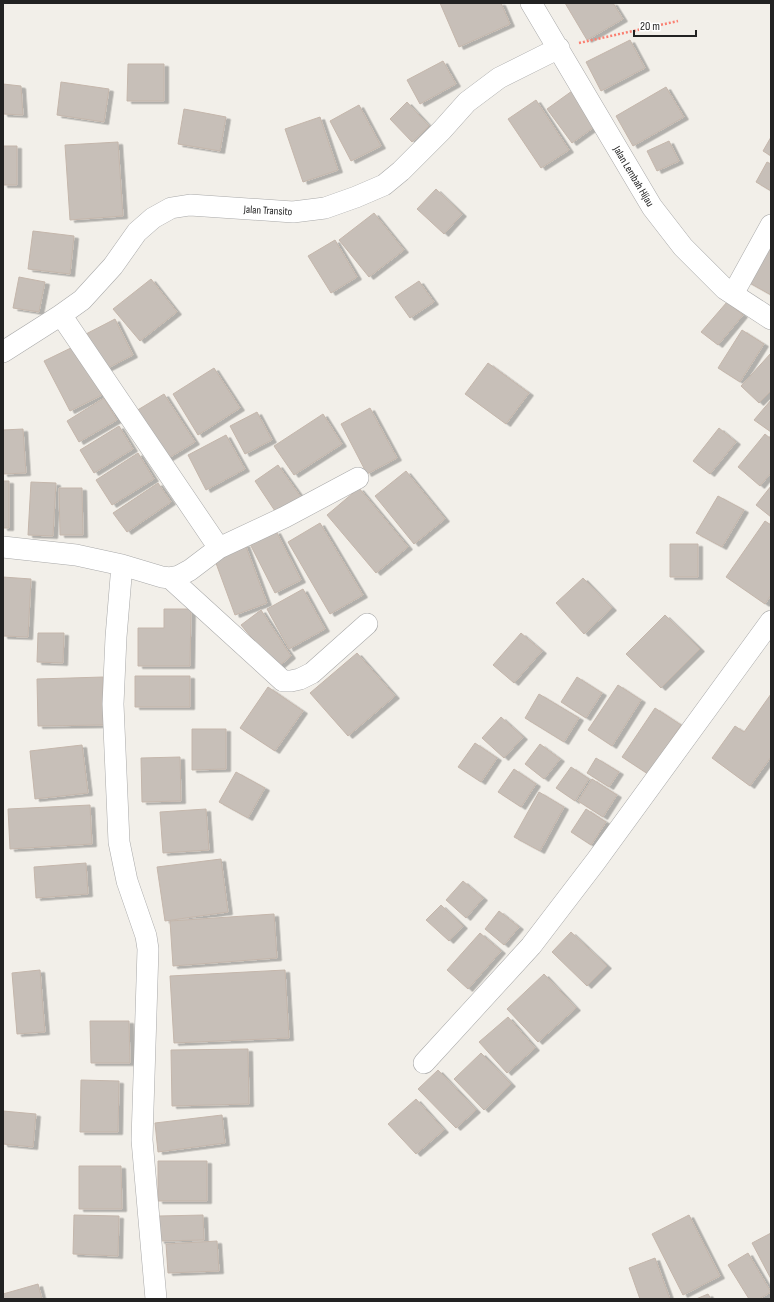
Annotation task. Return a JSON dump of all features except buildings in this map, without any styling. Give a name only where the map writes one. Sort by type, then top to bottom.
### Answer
[{"type":"street","name":"Jalan Lembah Hijau","points":[[531,3],[652,207],[683,247],[729,291],[771,319]]},
{"type":"street","name":"Jalan Transito","points":[[3,352],[82,300],[108,272],[137,232],[153,218],[171,208],[190,205],[293,212],[325,208],[356,197],[384,185],[401,171],[442,130],[467,102],[499,78],[559,48]]},
{"type":"street","points":[[729,291],[771,225]]},
{"type":"street","points":[[61,315],[219,548]]},
{"type":"street","points":[[3,547],[76,555],[122,565],[170,578],[179,576],[190,570],[219,548],[285,517],[358,478]]},
{"type":"street","points":[[122,565],[116,637],[113,704],[119,842],[127,881],[146,936],[148,949],[142,1140],[156,1299]]},
{"type":"street","points":[[170,578],[283,681],[291,682],[312,672],[367,624]]},
{"type":"street","points":[[424,1063],[532,946],[771,622]]},
{"type":"path","points":[[559,48],[678,21]]}]
